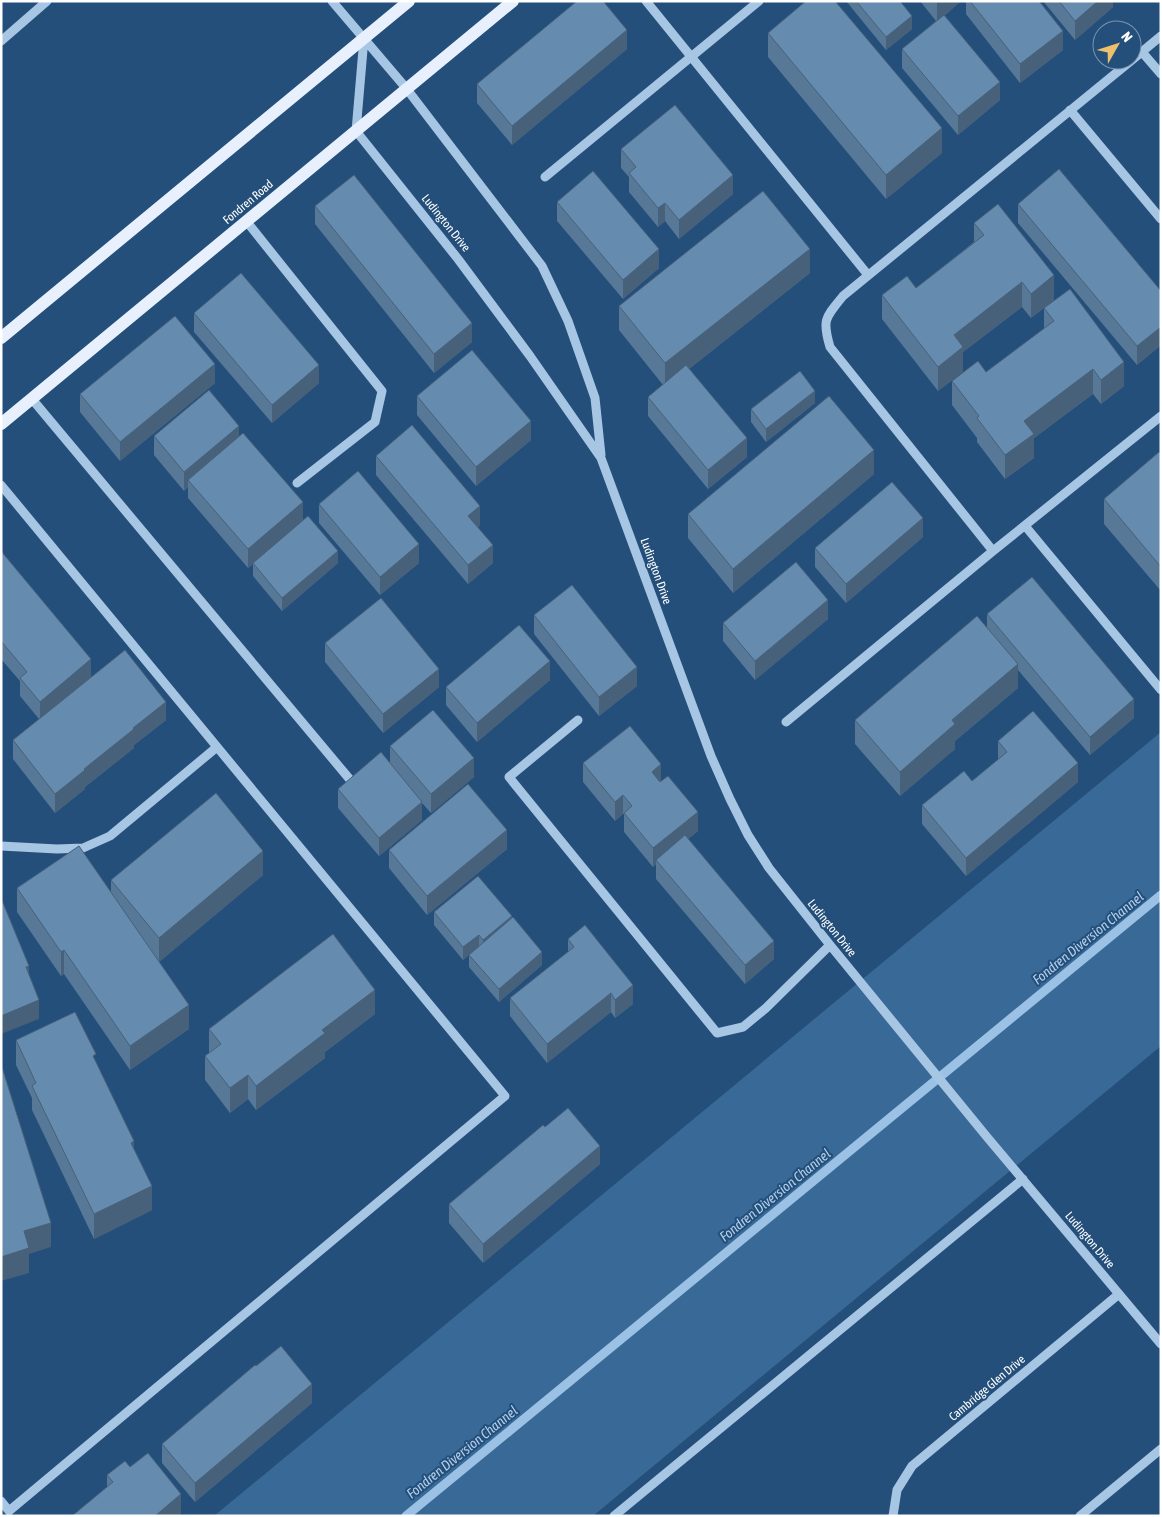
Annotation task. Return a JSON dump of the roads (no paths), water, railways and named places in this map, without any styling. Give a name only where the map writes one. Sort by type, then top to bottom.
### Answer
[{"type":"main road","points":[[1,338],[409,1]]},
{"type":"main road","name":"Fondren Road","points":[[1,424],[513,1]]},
{"type":"street","points":[[1,41],[47,1]]},
{"type":"street","name":"Ludington Drive","points":[[332,1],[406,88],[542,266],[568,321],[595,398],[601,458],[711,756],[748,835],[769,868],[881,1008],[1161,1344]]},
{"type":"street","points":[[646,1],[868,275]]},
{"type":"street","points":[[545,177],[759,1]]},
{"type":"street","points":[[1161,36],[1142,52],[1161,74]]},
{"type":"street","points":[[356,131],[364,38]]},
{"type":"street","points":[[993,551],[830,347],[825,330],[827,316],[843,296],[1120,70]]},
{"type":"street","points":[[1070,110],[1161,218]]},
{"type":"street","name":"Ludington Drive","points":[[356,131],[458,258],[530,356],[601,458]]},
{"type":"street","points":[[247,222],[382,391],[375,422],[297,483]]},
{"type":"street","points":[[32,399],[352,782]]},
{"type":"street","points":[[786,722],[993,551],[1161,416]]},
{"type":"street","points":[[1,485],[505,1096],[9,1511],[1,1501]]},
{"type":"street","points":[[1026,526],[1161,690]]},
{"type":"street","points":[[578,720],[509,777],[717,1033],[743,1027],[766,1008],[830,945]]},
{"type":"street","points":[[1,846],[57,849],[83,848],[110,836],[217,747]]},
{"type":"street","points":[[614,1516],[1023,1179]]},
{"type":"street","name":"Cambridge Glen Drive","points":[[893,1516],[897,1490],[912,1466],[1119,1294]]},
{"type":"street","points":[[1080,1516],[1161,1449]]},
{"type":"waterway","name":"Fondren Diversion Channel","points":[[406,1516],[1161,895]]}]
